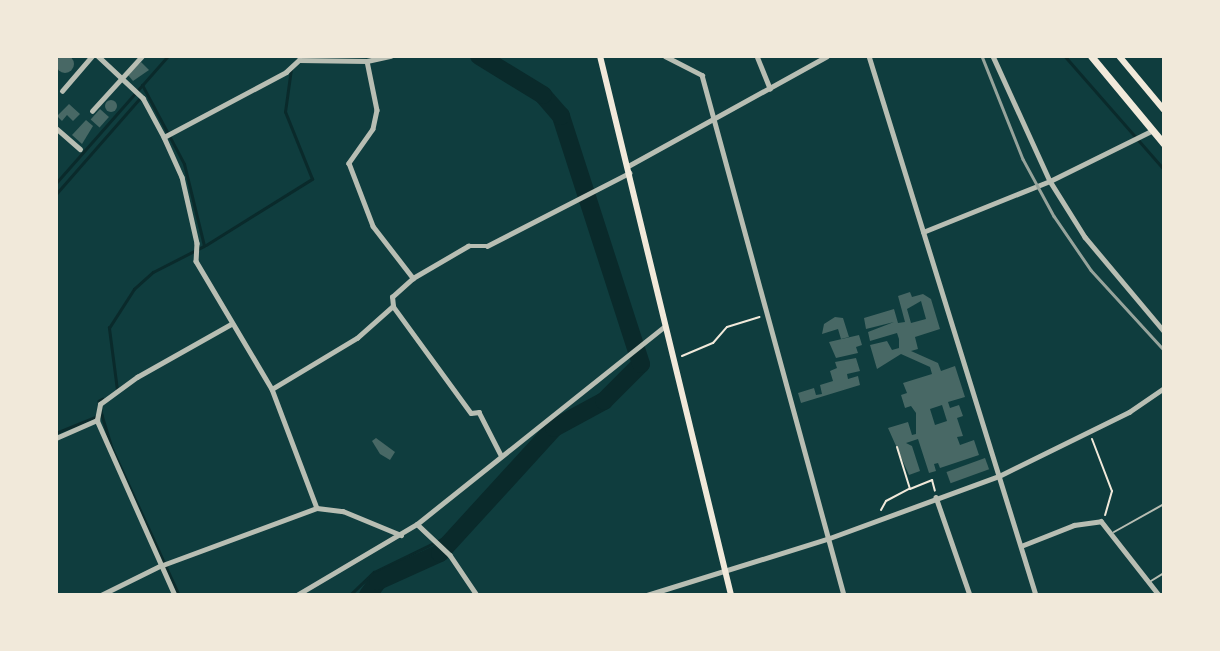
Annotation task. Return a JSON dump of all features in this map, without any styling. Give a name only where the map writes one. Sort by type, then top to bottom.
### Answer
[{"type":"highway","points":[[1091,56],[1164,144]]},
{"type":"main road","points":[[600,56],[731,595]]},
{"type":"main road","points":[[1119,56],[1164,110]]},
{"type":"street","points":[[62,91],[92,56]]},
{"type":"street","points":[[98,56],[143,98],[164,137],[182,177],[197,243],[196,261],[272,389],[317,508]]},
{"type":"street","points":[[92,111],[142,56]]},
{"type":"street","points":[[164,137],[286,72],[299,60],[367,61],[390,56]]},
{"type":"street","points":[[665,56],[702,75],[844,595]]},
{"type":"street","points":[[757,56],[771,89]]},
{"type":"street","points":[[501,455],[478,412],[471,413],[393,306],[392,297],[413,278],[468,246],[487,246],[578,198],[827,56]]},
{"type":"street","points":[[869,56],[1036,595]]},
{"type":"street","points":[[993,56],[1050,181],[1085,237],[1164,331]]},
{"type":"street","points":[[367,61],[377,110],[373,129],[349,163],[373,226],[413,278]]},
{"type":"street","points":[[56,128],[80,149]]},
{"type":"street","points":[[923,232],[1050,181],[1151,131]]},
{"type":"street","points":[[272,389],[357,338],[393,306]]},
{"type":"street","points":[[175,595],[97,420],[100,404],[137,377],[231,324]]},
{"type":"street","points":[[297,595],[417,524],[665,326]]},
{"type":"street","points":[[647,595],[827,539],[880,516],[999,476],[1088,432],[1164,388]]},
{"type":"street","points":[[56,438],[97,420]]},
{"type":"street","points":[[936,497],[970,595]]},
{"type":"street","points":[[102,595],[160,566],[317,508],[343,511],[401,535]]},
{"type":"street","points":[[1021,546],[1074,525],[1101,521],[1114,532],[1147,581],[1151,580],[1159,595]]},
{"type":"street","points":[[417,524],[450,555],[477,595]]},
{"type":"lane","points":[[1114,532],[1164,504]]},
{"type":"lane","points":[[1151,580],[1164,573]]},
{"type":"path","points":[[675,359],[713,343],[727,327],[769,314]]},
{"type":"path","points":[[1088,432],[1112,491],[1101,521]]},
{"type":"path","points":[[897,447],[910,489]]},
{"type":"path","points":[[880,516],[886,501],[932,480],[936,497]]},
{"type":"building","points":[[65,55],[71,58],[74,64],[71,70],[65,73],[59,70],[56,64],[59,58]]},
{"type":"building","points":[[141,62],[149,70],[133,81],[128,75]]},
{"type":"building","points":[[106,101],[116,101],[116,111],[106,111]]},
{"type":"building","points":[[69,104],[80,114],[73,121],[67,115],[62,121],[57,116]]},
{"type":"building","points":[[100,109],[109,117],[100,127],[91,119]]},
{"type":"building","points":[[86,120],[93,126],[82,144],[72,135]]},
{"type":"building","points":[[910,292],[912,297],[923,294],[931,299],[940,329],[915,337],[918,349],[911,351],[938,363],[941,371],[955,366],[965,397],[948,402],[950,408],[959,405],[963,416],[957,418],[963,436],[957,437],[960,445],[974,440],[979,455],[940,468],[938,463],[934,464],[936,471],[929,473],[918,439],[906,443],[912,446],[920,471],[909,475],[888,428],[908,422],[912,435],[916,434],[916,413],[911,406],[905,408],[901,395],[907,393],[903,383],[932,374],[930,367],[901,354],[877,369],[870,345],[887,341],[892,350],[899,348],[899,339],[897,333],[870,341],[868,332],[894,322],[866,329],[864,318],[894,309],[898,323],[905,322],[898,296]],"holes":[[[921,301],[926,319],[911,323],[907,309]],[[942,405],[947,421],[935,425],[930,409]]]},
{"type":"building","points":[[835,317],[843,318],[849,337],[841,339],[838,329],[822,334],[824,324]]},
{"type":"building","points":[[859,335],[862,345],[856,347],[858,353],[836,358],[829,342]]},
{"type":"building","points":[[856,358],[860,371],[847,374],[848,379],[858,376],[860,385],[801,403],[798,393],[814,388],[816,395],[822,394],[820,385],[833,381],[830,371],[837,368],[835,362]]},
{"type":"building","points":[[376,438],[395,452],[390,460],[380,454],[372,441]]},
{"type":"building","points":[[985,458],[989,469],[951,483],[946,472]]},
{"type":"waterway","points":[[56,183],[168,56]]},
{"type":"waterway","points":[[368,595],[378,581],[440,553],[554,428],[604,401],[641,364],[561,116],[543,95],[479,56]]},
{"type":"waterway","points":[[1065,56],[1164,169]]},
{"type":"waterway","points":[[206,245],[312,179],[285,112],[291,69]]},
{"type":"waterway","points":[[117,390],[109,328],[134,289],[153,272],[204,246],[184,164],[142,85]]},
{"type":"waterway","points":[[56,194],[140,98]]},
{"type":"waterway","points":[[103,399],[99,401],[113,450],[179,595]]},
{"type":"waterway","points":[[56,433],[95,417]]},
{"type":"waterway","points":[[350,595],[374,572],[446,537],[487,501]]},
{"type":"railway","points":[[982,56],[1023,159],[1054,216],[1091,270],[1164,350]]}]
